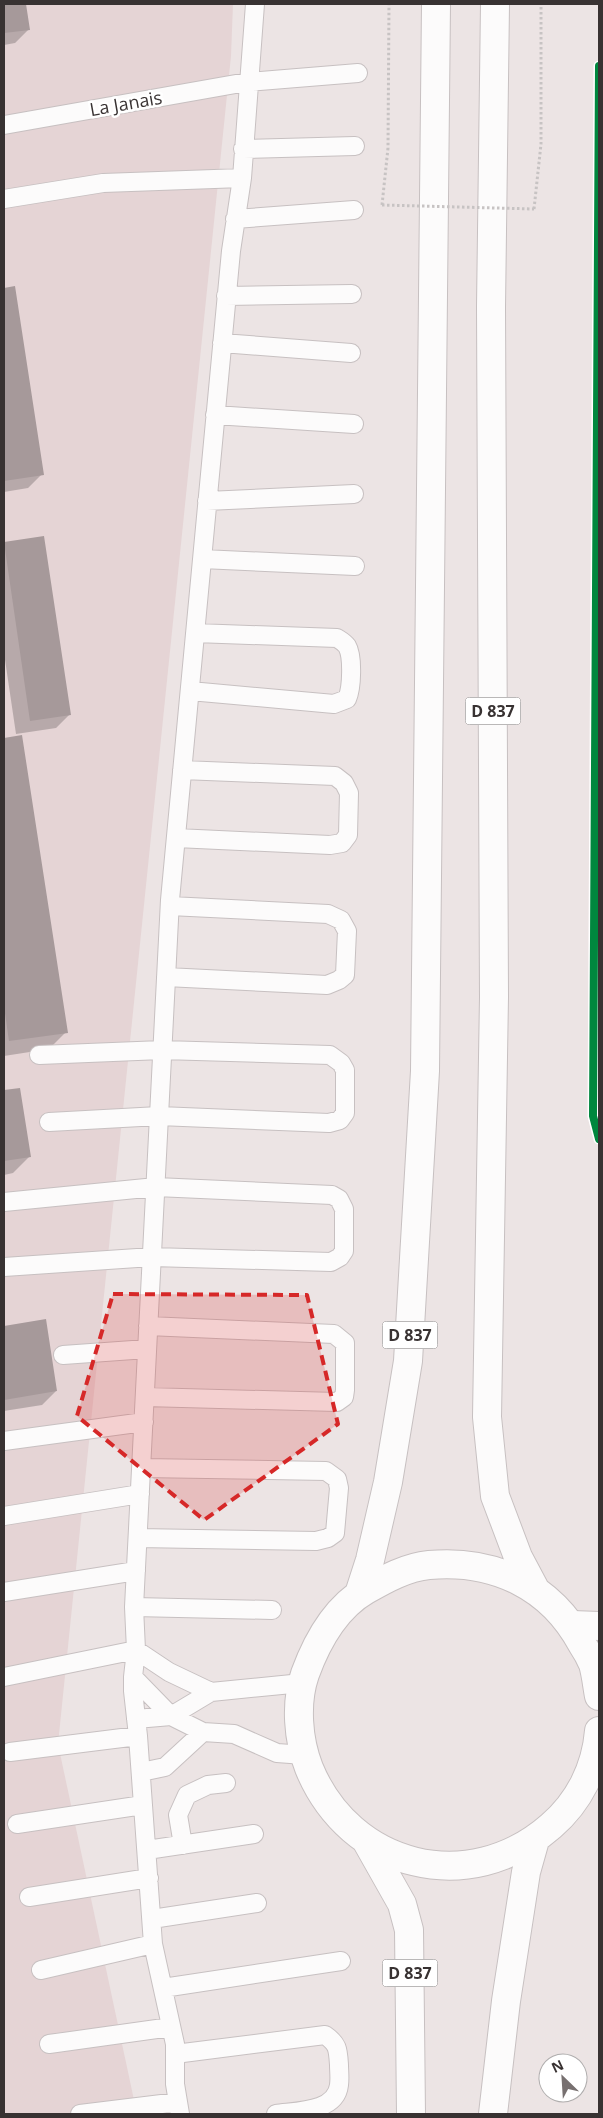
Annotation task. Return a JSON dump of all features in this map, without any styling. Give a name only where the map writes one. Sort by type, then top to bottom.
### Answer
[{"type":"main road","name":"D 837","points":[[359,1594],[370,1560],[388,1482],[408,1361],[425,1071],[436,4]]},
{"type":"main road","name":"D 837","points":[[495,4],[491,307],[494,997],[487,1417],[495,1496],[518,1557],[535,1589]]},
{"type":"main road","points":[[599,1696],[593,1664],[572,1625],[555,1605],[535,1589],[501,1572],[465,1564],[428,1565],[392,1576],[359,1594],[333,1619],[314,1650],[302,1683],[299,1719],[304,1755],[318,1789],[339,1818],[367,1842],[399,1858],[433,1865],[469,1865],[504,1856],[535,1840],[563,1816],[584,1785],[599,1744]]},
{"type":"main road","points":[[572,1625],[599,1626]]},
{"type":"main road","points":[[493,2114],[509,1983],[526,1872],[535,1840]]},
{"type":"main road","name":"D 837","points":[[367,1842],[402,1904],[409,1930],[411,2114]]},
{"type":"lane","points":[[80,2114],[179,2108],[175,2084],[175,2054],[171,2027],[154,1944],[133,1676],[136,1650],[134,1608],[170,906],[226,296],[242,178],[255,4]]},
{"type":"lane","name":"La Janais","points":[[4,125],[248,82],[358,73]]},
{"type":"lane","points":[[243,148],[356,146]]},
{"type":"lane","points":[[4,199],[103,183],[242,178]]},
{"type":"lane","points":[[235,219],[354,210]]},
{"type":"lane","points":[[226,296],[352,294]]},
{"type":"lane","points":[[222,343],[351,353]]},
{"type":"lane","points":[[215,415],[354,424]]},
{"type":"lane","points":[[207,500],[354,494]]},
{"type":"lane","points":[[202,559],[355,566]]},
{"type":"lane","points":[[190,691],[334,704],[347,699],[350,692],[350,653],[346,644],[337,638],[195,633]]},
{"type":"lane","points":[[176,838],[330,845],[342,843],[348,835],[349,793],[344,783],[335,776],[182,770]]},
{"type":"lane","points":[[166,977],[327,985],[345,975],[347,931],[341,920],[328,914],[170,906]]},
{"type":"lane","points":[[40,1056],[162,1050],[330,1055],[341,1063],[345,1070],[345,1113],[340,1120],[329,1123],[159,1116],[49,1122]]},
{"type":"lane","points":[[4,1202],[156,1187],[332,1195],[339,1199],[344,1209],[344,1251],[340,1258],[330,1262],[152,1257],[4,1267]]},
{"type":"lane","points":[[145,1397],[337,1402],[344,1397],[345,1390],[345,1343],[334,1334],[148,1326]]},
{"type":"lane","points":[[63,1355],[148,1349]]},
{"type":"lane","points":[[4,1441],[144,1422]]},
{"type":"lane","points":[[138,1538],[316,1541],[328,1538],[335,1533],[339,1488],[337,1479],[326,1471],[142,1468]]},
{"type":"lane","points":[[4,1516],[140,1494]]},
{"type":"lane","points":[[4,1592],[136,1571]]},
{"type":"lane","points":[[134,1608],[272,1610]]},
{"type":"lane","points":[[4,1677],[136,1650],[168,1672],[211,1692]]},
{"type":"lane","points":[[133,1676],[171,1716],[203,1732],[234,1734],[277,1753],[304,1755]]},
{"type":"lane","points":[[10,1752],[137,1728],[171,1716],[211,1692],[302,1683]]},
{"type":"lane","points":[[141,1772],[165,1767],[203,1732]]},
{"type":"lane","points":[[183,1845],[178,1815],[187,1795],[208,1785],[226,1783]]},
{"type":"lane","points":[[17,1824],[144,1805]]},
{"type":"lane","points":[[147,1850],[254,1834]]},
{"type":"lane","points":[[29,1897],[149,1878]]},
{"type":"lane","points":[[152,1919],[257,1903]]},
{"type":"lane","points":[[41,1970],[154,1944]]},
{"type":"lane","points":[[163,1988],[341,1961]]},
{"type":"lane","points":[[49,2044],[171,2027]]},
{"type":"lane","points":[[175,2054],[325,2034],[335,2041],[338,2052],[339,2086],[332,2099],[322,2106],[276,2114]]},
{"type":"path","points":[[390,4],[388,148],[382,206],[534,209],[542,144],[541,4]]},
{"type":"highlighted area","points":[[113,1294],[307,1295],[338,1424],[204,1520],[77,1416]]},
{"type":"shaded area","points":[[4,4],[233,4],[231,56],[58,1744],[137,2114],[4,2114]]},
{"type":"building","points":[[4,4],[26,4],[30,30],[4,33]]},
{"type":"building","points":[[15,286],[44,475],[4,481],[4,288]]},
{"type":"building","points":[[44,536],[71,715],[30,721],[4,542]]},
{"type":"building","points":[[22,735],[68,1033],[9,1041],[4,1006],[4,738]]},
{"type":"building","points":[[20,1088],[31,1157],[4,1161],[4,1090]]},
{"type":"building","points":[[46,1319],[57,1391],[4,1400],[4,1326]]},
{"type":"cycle path","points":[[599,66],[593,1116],[599,1139]]}]
